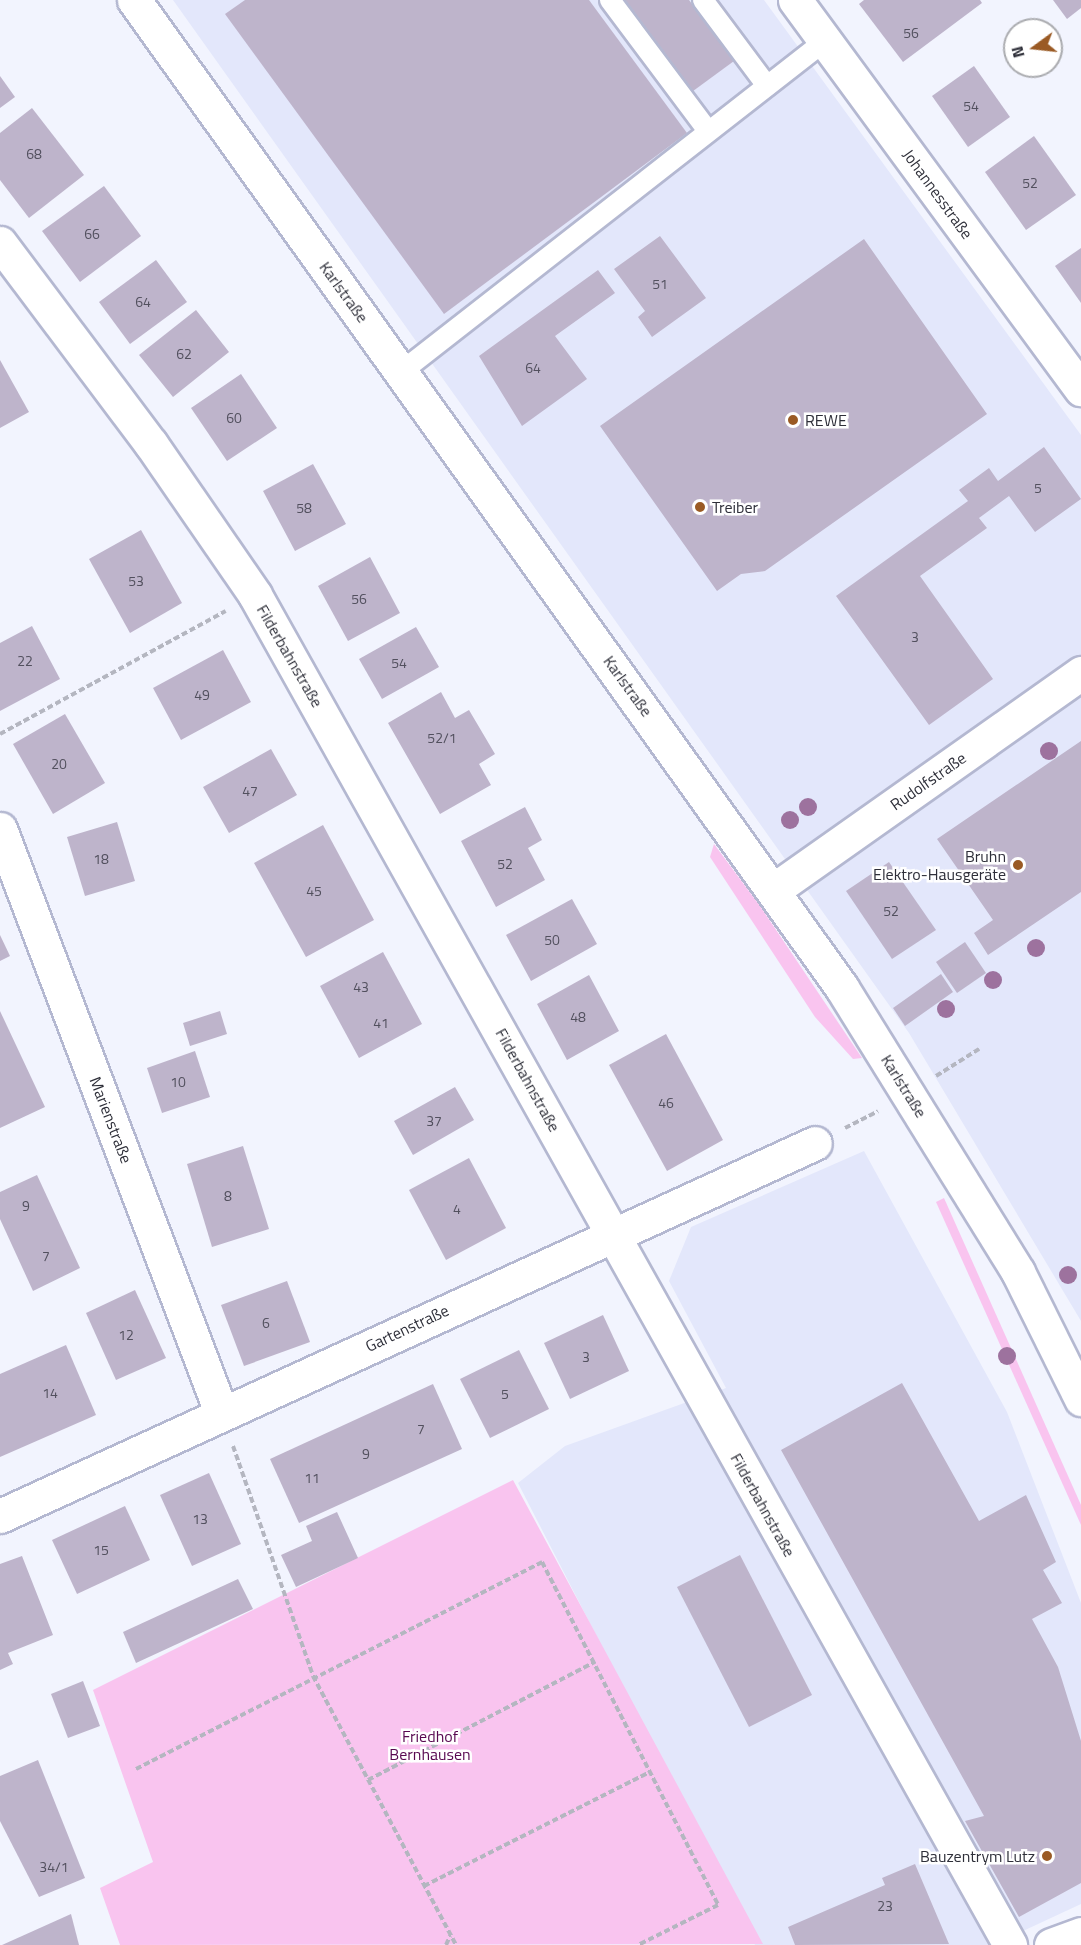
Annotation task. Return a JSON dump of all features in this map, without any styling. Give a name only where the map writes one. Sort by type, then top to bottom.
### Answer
[{"type":"street","name":"Karlstraße","points":[[134,0],[775,889],[909,1093],[1018,1272],[1081,1400]]},
{"type":"street","name":"Johannesstraße","points":[[795,0],[1081,389]]},
{"type":"street","name":"Filderbahnstraße","points":[[0,243],[151,444],[255,595],[1010,1945]]},
{"type":"street","name":"Rudolfstraße","points":[[775,889],[1081,673]]},
{"type":"street","name":"Marienstraße","points":[[0,829],[221,1412]]},
{"type":"street","name":"Gartenstraße","points":[[0,1516],[611,1233],[815,1143]]},
{"type":"street","points":[[1051,1945],[1081,1934]]},
{"type":"lane","points":[[610,0],[708,131]]},
{"type":"lane","points":[[703,0],[767,86]]},
{"type":"lane","points":[[401,372],[825,41]]},
{"type":"path","points":[[0,734],[255,595]]},
{"type":"path","points":[[909,1093],[979,1050]]},
{"type":"path","points":[[221,1412],[292,1604],[313,1676],[456,1945]]},
{"type":"path","points":[[136,1769],[313,1676],[542,1562],[718,1905],[638,1945]]},
{"type":"path","points":[[368,1780],[595,1662]]},
{"type":"path","points":[[424,1886],[650,1772]]},
{"type":"path","points":[[446,1945],[450,1935]]},
{"type":"shaded area","points":[[173,0],[764,0],[1081,435],[1081,1321],[909,1033]]},
{"type":"shaded area","points":[[864,1151],[1007,1412],[1081,1603],[1081,1904],[993,1945],[755,1945],[518,1483],[565,1446],[726,1388],[669,1281],[691,1227]]},
{"type":"green space","points":[[714,844],[760,906],[862,1058],[853,1059],[815,1017],[710,857]]},
{"type":"green space","points":[[944,1198],[1081,1505],[1081,1525],[936,1202]]},
{"type":"green space","name":"Friedhof Bernhausen","points":[[513,1480],[763,1944],[120,1945],[100,1888],[153,1862],[93,1690]]},
{"type":"building","points":[[245,0],[589,0],[687,133],[444,314],[225,14]]},
{"type":"building","points":[[619,0],[689,0],[734,61],[689,94]]},
{"type":"building","points":[[864,0],[980,0],[982,3],[903,62],[859,4]]},
{"type":"building","points":[[1053,0],[1081,0],[1081,8],[1067,19]]},
{"type":"building","points":[[974,66],[1010,117],[968,147],[932,96]]},
{"type":"building","points":[[0,76],[15,97],[0,108]]},
{"type":"building","points":[[32,108],[84,175],[29,218],[0,180],[0,133]]},
{"type":"building","points":[[1034,136],[1076,195],[1026,230],[985,172]]},
{"type":"building","points":[[104,186],[141,236],[80,282],[42,231]]},
{"type":"building","points":[[660,236],[706,298],[652,337],[638,317],[645,311],[614,269]]},
{"type":"building","name":"REWE","points":[[864,239],[987,414],[765,571],[741,574],[717,591],[600,426]]},
{"type":"building","points":[[1081,248],[1081,303],[1055,266]]},
{"type":"building","points":[[156,260],[187,302],[130,344],[99,302]]},
{"type":"building","points":[[598,270],[615,293],[555,336],[587,379],[522,426],[479,356]]},
{"type":"building","points":[[196,310],[229,352],[173,397],[139,355]]},
{"type":"building","points":[[0,360],[29,412],[0,428]]},
{"type":"building","points":[[241,374],[277,428],[227,461],[191,408]]},
{"type":"building","points":[[1044,447],[1081,499],[1035,532],[1009,496],[979,518],[987,528],[920,576],[993,679],[929,725],[836,596],[968,501],[959,490],[989,468],[998,481]]},
{"type":"building","points":[[313,464],[346,524],[295,551],[263,491]]},
{"type":"building","points":[[141,530],[182,603],[130,633],[89,559]]},
{"type":"building","points":[[370,557],[400,613],[348,641],[318,586]]},
{"type":"building","points":[[32,626],[60,679],[0,711],[0,643]]},
{"type":"building","points":[[416,627],[439,667],[382,699],[359,659]]},
{"type":"building","points":[[223,650],[251,702],[181,740],[153,688]]},
{"type":"building","points":[[441,692],[455,718],[469,710],[495,754],[479,764],[491,785],[440,814],[388,723]]},
{"type":"building","points":[[65,714],[105,783],[53,814],[13,744]]},
{"type":"building","name":"Bruhn Elektro-Hausgeräte","points":[[1081,741],[1081,892],[988,955],[974,933],[993,920],[937,839]]},
{"type":"building","points":[[271,749],[297,795],[229,833],[203,787]]},
{"type":"building","points":[[525,807],[542,840],[528,848],[545,880],[496,907],[461,841]]},
{"type":"building","points":[[117,822],[135,881],[85,896],[67,837]]},
{"type":"building","points":[[323,825],[374,920],[306,957],[254,863]]},
{"type":"building","points":[[889,862],[936,930],[892,959],[846,891]]},
{"type":"building","points":[[572,899],[597,944],[531,981],[506,935]]},
{"type":"building","points":[[0,935],[10,956],[0,961]]},
{"type":"building","points":[[965,942],[986,973],[957,993],[936,962]]},
{"type":"building","points":[[383,952],[422,1024],[359,1058],[320,986]]},
{"type":"building","points":[[941,974],[953,992],[905,1026],[893,1008]]},
{"type":"building","points":[[589,975],[619,1031],[567,1060],[537,1004]]},
{"type":"building","points":[[0,1011],[45,1107],[0,1128]]},
{"type":"building","points":[[220,1011],[227,1034],[190,1046],[183,1023]]},
{"type":"building","points":[[666,1034],[723,1140],[667,1171],[609,1065]]},
{"type":"building","points":[[195,1051],[210,1097],[162,1113],[147,1068]]},
{"type":"building","points":[[455,1087],[474,1120],[413,1155],[394,1121]]},
{"type":"building","points":[[243,1146],[269,1229],[212,1247],[187,1164]]},
{"type":"building","points":[[469,1158],[506,1228],[446,1260],[409,1190]]},
{"type":"building","points":[[37,1175],[80,1268],[33,1291],[0,1219],[0,1192]]},
{"type":"building","points":[[287,1281],[310,1342],[244,1366],[221,1305]]},
{"type":"building","points":[[135,1290],[166,1358],[116,1380],[86,1313]]},
{"type":"building","points":[[603,1315],[629,1371],[570,1399],[544,1343]]},
{"type":"building","points":[[66,1345],[96,1415],[0,1457],[0,1374]]},
{"type":"building","points":[[519,1350],[549,1409],[490,1438],[460,1379]]},
{"type":"building","points":[[902,1383],[979,1521],[1026,1495],[1056,1562],[1043,1570],[1062,1603],[1032,1619],[1058,1667],[1081,1741],[1081,1883],[1019,1917],[965,1821],[984,1816],[781,1450]]},
{"type":"building","points":[[433,1384],[462,1449],[299,1523],[270,1459]]},
{"type":"building","points":[[209,1473],[241,1544],[192,1566],[160,1495]]},
{"type":"building","points":[[125,1506],[150,1560],[77,1594],[52,1540]]},
{"type":"building","points":[[337,1512],[358,1558],[296,1587],[281,1555],[312,1541],[306,1526]]},
{"type":"building","points":[[740,1555],[812,1695],[749,1727],[677,1587]]},
{"type":"building","points":[[22,1556],[53,1635],[8,1653],[13,1664],[0,1670],[0,1564]]},
{"type":"building","points":[[238,1579],[253,1609],[136,1663],[123,1632]]},
{"type":"building","points":[[83,1681],[100,1726],[68,1738],[51,1694]]},
{"type":"building","points":[[38,1760],[85,1878],[39,1897],[0,1821],[0,1776]]},
{"type":"building","points":[[915,1864],[949,1944],[795,1945],[788,1927],[885,1885],[882,1878]]},
{"type":"building","points":[[71,1914],[79,1945],[2,1945]]},
{"type":"place","name":"REWE","points":[[793,420]]},
{"type":"place","name":"Treiber","points":[[700,507]]},
{"type":"place","name":"Bruhn Elektro-Hausgeräte","points":[[1018,865]]},
{"type":"place","name":"Bauzentrym Lutz","points":[[1047,1856]]}]
